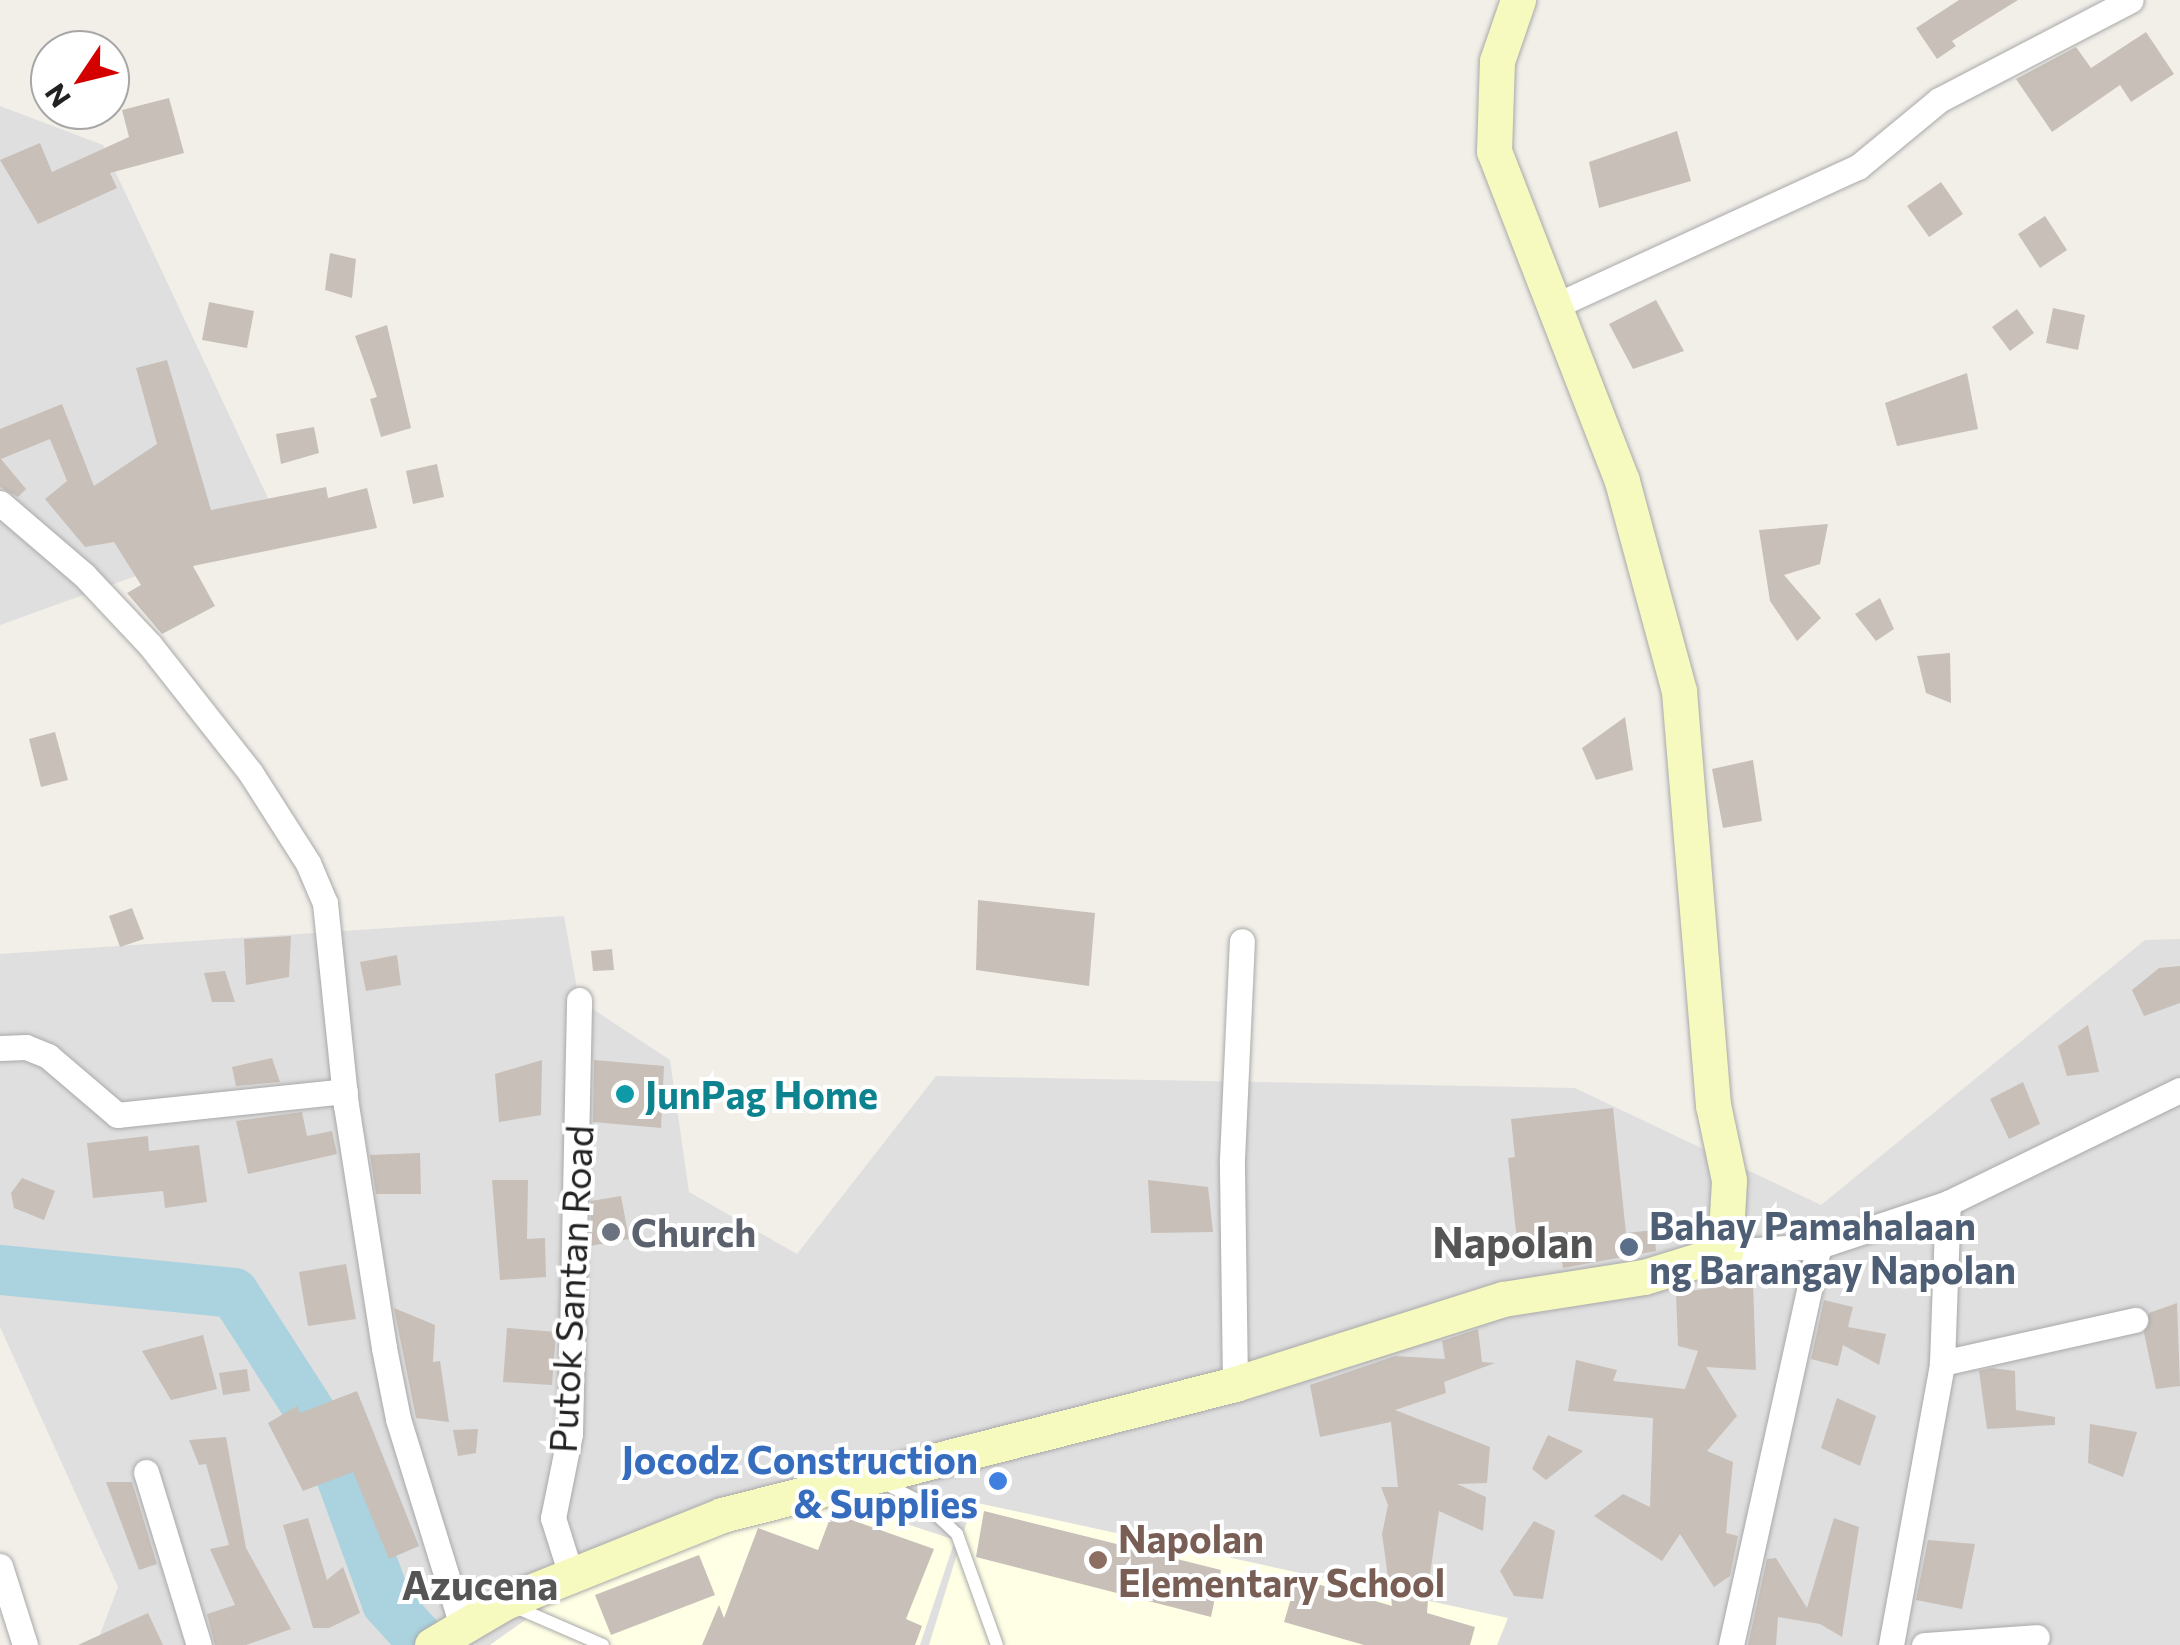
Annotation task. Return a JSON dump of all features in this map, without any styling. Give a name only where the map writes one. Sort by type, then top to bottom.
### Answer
[{"type":"street","points":[[1518,0],[1498,61],[1494,152],[1622,481],[1679,692],[1713,1105],[1728,1180],[1725,1252]]},
{"type":"street","points":[[1553,307],[1858,167],[1939,100],[2131,0]]},
{"type":"street","points":[[0,503],[84,575],[150,646],[250,772],[308,863],[325,903],[345,1091],[398,1420],[443,1638],[505,1602],[722,1514],[1235,1384],[1503,1299],[1644,1277],[1725,1252],[1819,1246],[1948,1202],[2180,1090]]},
{"type":"street","points":[[1235,1384],[1232,1159],[1242,941]]},
{"type":"street","name":"Putok Santan Road","points":[[572,1575],[552,1518],[570,1434],[579,1000]]},
{"type":"street","points":[[0,1048],[26,1047],[48,1056],[117,1115],[345,1091]]},
{"type":"street","points":[[1891,1645],[1942,1363],[1948,1202]]},
{"type":"street","points":[[1731,1645],[1819,1246]]},
{"type":"street","points":[[1942,1363],[2135,1320]]},
{"type":"street","points":[[146,1472],[200,1645]]},
{"type":"street","points":[[0,1566],[26,1645]]},
{"type":"street","points":[[1924,1645],[2037,1637]]},
{"type":"lane","points":[[872,1477],[925,1504],[957,1534],[996,1645]]},
{"type":"lane","points":[[505,1602],[602,1645]]},
{"type":"shaded area","points":[[0,106],[30,117],[30,130],[63,130],[103,145],[280,524],[0,625]]},
{"type":"shaded area","points":[[564,916],[579,1000],[670,1060],[689,1192],[797,1254],[936,1076],[1575,1088],[1821,1205],[2145,940],[2180,939],[2180,1645],[96,1645],[118,1587],[0,1327],[0,954]]},
{"type":"shaded area","points":[[828,1498],[955,1540],[920,1645],[490,1645],[565,1592],[696,1530]]},
{"type":"shaded area","name":"Napolan Elementary School","points":[[973,1502],[1508,1618],[1497,1645],[929,1645]]},
{"type":"building","points":[[1959,0],[2018,0],[1952,41],[1956,46],[1937,59],[1916,28]]},
{"type":"building","points":[[2146,32],[2174,74],[2131,102],[2120,85],[2052,132],[2016,79],[2076,47],[2091,68]]},
{"type":"building","points":[[169,98],[184,153],[110,173],[117,188],[38,224],[0,160],[40,143],[52,172],[129,137],[130,108]]},
{"type":"building","points":[[1677,131],[1691,181],[1599,208],[1589,162]]},
{"type":"building","points":[[1941,182],[1963,214],[1929,237],[1907,206]]},
{"type":"building","points":[[2045,216],[2067,250],[2040,268],[2018,234]]},
{"type":"building","points":[[330,253],[356,259],[352,298],[325,290]]},
{"type":"building","points":[[1656,300],[1684,351],[1633,369],[1609,324]]},
{"type":"building","points":[[209,302],[254,311],[247,348],[202,340]]},
{"type":"building","points":[[2053,308],[2085,315],[2078,350],[2046,343]]},
{"type":"building","points":[[2017,309],[2034,333],[2010,351],[1992,327]]},
{"type":"building","points":[[387,325],[411,428],[381,437],[370,399],[377,397],[355,336]]},
{"type":"building","points":[[167,360],[211,510],[326,487],[328,498],[367,488],[377,528],[193,566],[215,606],[162,634],[127,593],[141,585],[114,542],[85,547],[45,499],[67,481],[50,439],[1,459],[26,489],[18,497],[0,487],[0,429],[62,404],[94,486],[157,444],[136,368]]},
{"type":"building","points":[[1967,373],[1978,429],[1897,446],[1885,403]]},
{"type":"building","points":[[314,427],[319,453],[281,464],[276,434]]},
{"type":"building","points":[[437,464],[444,497],[413,504],[406,471]]},
{"type":"building","points":[[1828,524],[1820,564],[1784,575],[1821,618],[1797,641],[1770,601],[1759,530]]},
{"type":"building","points":[[1880,598],[1894,629],[1876,641],[1855,614]]},
{"type":"building","points":[[1950,653],[1951,703],[1926,693],[1917,656]]},
{"type":"building","points":[[1625,717],[1633,770],[1596,780],[1582,748]]},
{"type":"building","points":[[55,732],[68,780],[41,787],[29,739]]},
{"type":"building","points":[[1753,760],[1762,821],[1723,828],[1712,769]]},
{"type":"building","points":[[978,900],[1095,913],[1089,986],[976,970]]},
{"type":"building","points":[[132,908],[144,939],[120,947],[109,916]]},
{"type":"building","points":[[291,936],[289,977],[246,985],[244,939]]},
{"type":"building","points":[[612,949],[614,970],[593,971],[591,951]]},
{"type":"building","points":[[397,955],[401,985],[366,991],[360,962]]},
{"type":"building","points":[[2180,966],[2180,1003],[2144,1016],[2132,990],[2159,968]]},
{"type":"building","points":[[225,971],[235,1002],[212,1002],[204,973]]},
{"type":"building","points":[[2088,1025],[2099,1072],[2067,1076],[2058,1046]]},
{"type":"building","points":[[272,1058],[280,1082],[236,1086],[232,1067]]},
{"type":"building","points":[[542,1060],[541,1115],[499,1122],[495,1074]]},
{"type":"building","name":"JunPag Home","points":[[594,1060],[664,1066],[661,1128],[593,1122]]},
{"type":"building","points":[[2023,1082],[2040,1124],[2009,1139],[1990,1099]]},
{"type":"building","points":[[1613,1108],[1626,1233],[1654,1230],[1656,1251],[1563,1268],[1558,1236],[1517,1241],[1508,1158],[1515,1157],[1511,1119]]},
{"type":"building","points":[[302,1112],[307,1136],[332,1131],[337,1154],[248,1174],[236,1121]]},
{"type":"building","points":[[148,1136],[149,1151],[199,1145],[207,1202],[165,1208],[163,1191],[93,1198],[87,1143]]},
{"type":"building","points":[[420,1153],[421,1194],[376,1194],[370,1155]]},
{"type":"building","points":[[22,1178],[55,1191],[44,1220],[14,1208],[11,1193]]},
{"type":"building","points":[[492,1180],[528,1180],[527,1239],[545,1238],[546,1277],[500,1280]]},
{"type":"building","points":[[1148,1180],[1208,1187],[1213,1232],[1151,1233]]},
{"type":"building","points":[[621,1196],[629,1239],[590,1246],[591,1201]]},
{"type":"building","points":[[346,1264],[356,1319],[308,1326],[299,1272]]},
{"type":"building","points":[[1753,1282],[1756,1370],[1706,1367],[1737,1416],[1707,1451],[1733,1462],[1726,1533],[1738,1536],[1730,1576],[1714,1587],[1680,1534],[1662,1561],[1594,1516],[1623,1494],[1650,1507],[1653,1418],[1568,1411],[1576,1360],[1617,1370],[1613,1381],[1685,1389],[1698,1351],[1678,1346],[1676,1293]]},
{"type":"building","points":[[1824,1300],[1853,1307],[1848,1327],[1886,1334],[1879,1365],[1843,1345],[1838,1366],[1811,1359]]},
{"type":"building","points":[[2177,1303],[2180,1386],[2156,1389],[2144,1333],[2149,1313]]},
{"type":"building","points":[[394,1308],[435,1325],[433,1362],[440,1361],[449,1422],[416,1418]]},
{"type":"building","points":[[507,1328],[556,1332],[552,1385],[503,1382]]},
{"type":"building","points":[[1478,1329],[1482,1362],[1495,1363],[1444,1382],[1446,1393],[1395,1410],[1490,1447],[1487,1483],[1457,1484],[1486,1497],[1483,1531],[1439,1511],[1430,1575],[1427,1613],[1475,1627],[1470,1645],[1364,1645],[1284,1622],[1297,1578],[1392,1606],[1382,1534],[1388,1505],[1381,1487],[1398,1487],[1391,1422],[1320,1437],[1310,1385],[1395,1356],[1445,1359],[1442,1341]]},
{"type":"building","points":[[203,1335],[217,1389],[171,1400],[142,1351]]},
{"type":"building","points":[[247,1369],[250,1391],[223,1395],[219,1373]]},
{"type":"building","points":[[1979,1371],[2015,1371],[2016,1410],[2055,1417],[2055,1425],[1987,1429]]},
{"type":"building","points":[[357,1391],[419,1546],[389,1559],[353,1472],[303,1491],[268,1423],[297,1406],[300,1413]]},
{"type":"building","points":[[1837,1398],[1876,1416],[1860,1466],[1821,1448]]},
{"type":"building","points":[[2090,1424],[2137,1432],[2123,1477],[2088,1463]]},
{"type":"building","points":[[478,1429],[476,1453],[458,1456],[453,1430]]},
{"type":"building","points":[[1548,1435],[1583,1451],[1546,1480],[1532,1469]]},
{"type":"building","points":[[226,1437],[246,1548],[291,1629],[246,1645],[215,1645],[207,1614],[235,1605],[210,1549],[229,1545],[206,1464],[199,1465],[189,1440]]},
{"type":"building","points":[[106,1482],[132,1482],[157,1564],[139,1570]]},
{"type":"building","points":[[984,1511],[1221,1570],[1211,1617],[976,1557]]},
{"type":"building","points":[[832,1513],[934,1549],[906,1619],[922,1626],[915,1645],[702,1645],[719,1605],[724,1618],[758,1528],[818,1550]]},
{"type":"building","points":[[308,1518],[327,1580],[343,1567],[360,1613],[329,1628],[313,1628],[283,1525]]},
{"type":"building","points":[[1834,1518],[1859,1527],[1842,1637],[1820,1624],[1778,1617],[1776,1645],[1748,1645],[1767,1559],[1776,1558],[1807,1608]]},
{"type":"building","points":[[1534,1521],[1555,1531],[1543,1599],[1514,1596],[1500,1571]]},
{"type":"building","points":[[1928,1540],[1975,1544],[1962,1609],[1916,1600]]},
{"type":"building","points":[[699,1555],[715,1595],[611,1635],[595,1595]]},
{"type":"building","points":[[148,1613],[163,1645],[78,1645]]},
{"type":"waterway","points":[[0,1270],[234,1293],[327,1438],[387,1603],[425,1645]]},
{"type":"place","name":"JunPag Home","points":[[625,1094]]},
{"type":"place","name":"Church","points":[[611,1232]]},
{"type":"place","name":"Bahay Pamahalaan ng Barangay Napolan","points":[[1629,1247]]},
{"type":"place","name":"Jocodz Construction & Supplies","points":[[998,1481]]},
{"type":"place","name":"Napolan Elementary School","points":[[1098,1560]]},
{"type":"district","name":"Napolan","points":[[1513,1241]]},
{"type":"district","name":"Azucena","points":[[480,1584]]}]
